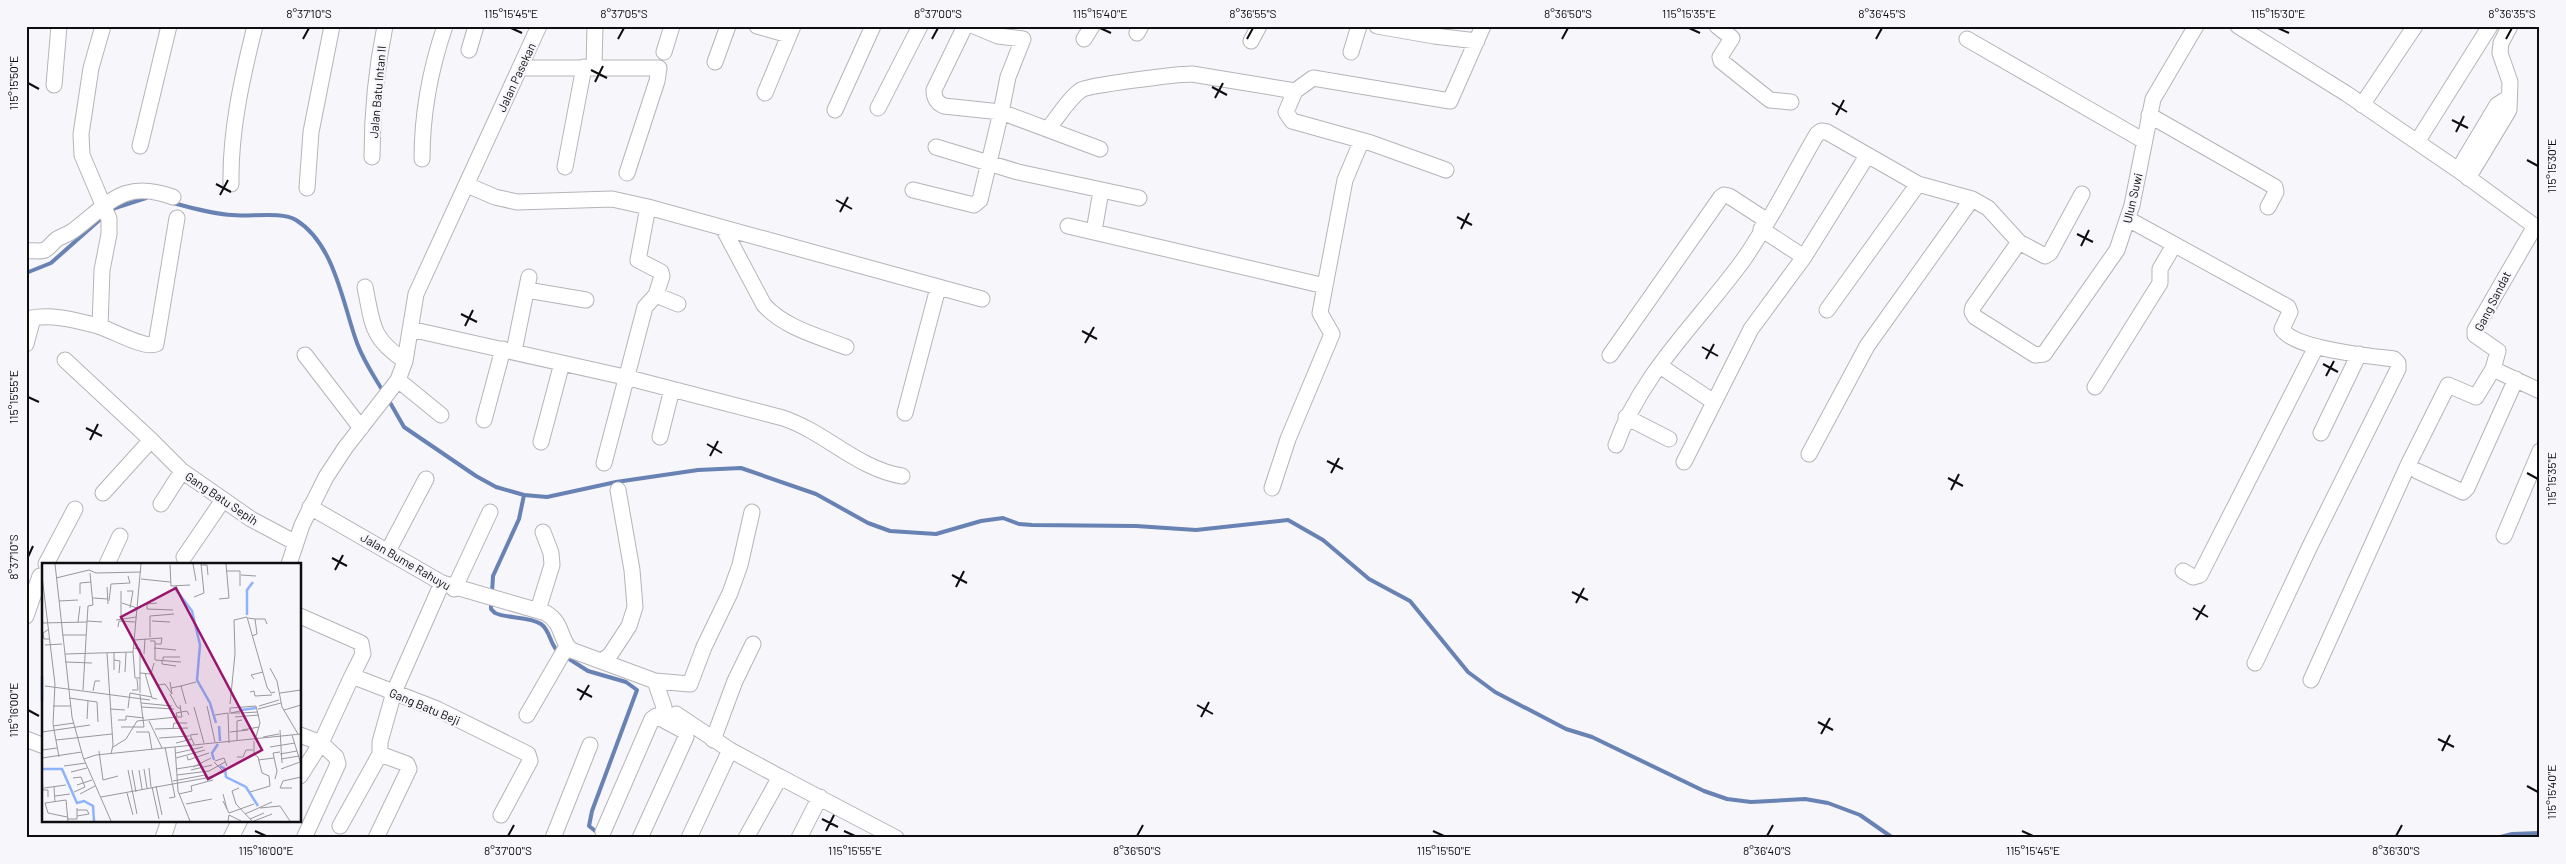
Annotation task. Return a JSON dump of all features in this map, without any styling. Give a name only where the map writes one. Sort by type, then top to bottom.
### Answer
[{"type":"street","points":[[54,85],[59,26]]},
{"type":"street","points":[[100,327],[102,270],[109,234],[106,210],[82,155],[81,134],[91,68],[102,26]]},
{"type":"street","points":[[140,146],[169,26]]},
{"type":"street","points":[[231,184],[230,155],[236,112],[255,26]]},
{"type":"street","points":[[307,188],[311,132],[332,26]]},
{"type":"street","name":"Jalan Batu Intan II","points":[[372,157],[372,115],[379,52],[385,26]]},
{"type":"street","points":[[422,159],[422,129],[427,89],[432,66],[445,26]]},
{"type":"street","points":[[469,50],[476,26]]},
{"type":"street","name":"Jalan Pasekan","points":[[290,563],[310,507],[336,462],[398,380],[405,361],[416,294],[539,26]]},
{"type":"street","points":[[565,167],[589,67],[595,26]]},
{"type":"street","points":[[664,52],[672,26]]},
{"type":"street","points":[[715,62],[728,26]]},
{"type":"street","points":[[757,26],[791,30],[765,94]]},
{"type":"street","points":[[835,110],[873,26]]},
{"type":"street","points":[[878,108],[920,26]]},
{"type":"street","points":[[965,26],[934,90],[936,101],[944,106],[1001,112],[1100,150]]},
{"type":"street","points":[[914,190],[976,205],[980,200],[990,163],[1008,77],[1026,33],[998,36],[974,26]]},
{"type":"street","points":[[1251,41],[1259,26]]},
{"type":"street","points":[[1351,52],[1358,26]]},
{"type":"street","points":[[1377,26],[1434,36],[1480,33],[1450,101],[1320,78],[1306,81],[1295,91],[1286,112],[1288,118],[1361,142],[1371,143],[1446,170]]},
{"type":"street","points":[[1717,26],[1732,38],[1720,57],[1721,61],[1770,100],[1790,102]]},
{"type":"street","name":"Ulun Suwi","points":[[2019,242],[1973,307],[1972,312],[1990,326],[2035,355],[2040,356],[2044,354],[2113,258],[2128,219],[2149,116],[2157,90],[2196,26]]},
{"type":"street","points":[[2238,26],[2417,142],[2537,228]]},
{"type":"street","points":[[2362,105],[2415,26]]},
{"type":"street","points":[[2417,142],[2490,26]]},
{"type":"street","points":[[2463,174],[2509,110],[2510,82],[2500,53],[2501,43],[2510,26]]},
{"type":"street","points":[[1968,39],[2144,142]]},
{"type":"street","points":[[521,68],[659,68],[657,81],[627,173]]},
{"type":"street","points":[[1048,129],[1076,94],[1090,87],[1177,74],[1192,74],[1295,91]]},
{"type":"street","points":[[2149,116],[2275,187],[2276,192],[2268,207]]},
{"type":"street","points":[[1616,445],[1626,417],[1660,366],[1744,259],[1817,134],[1821,131],[1827,132],[1918,184],[1972,199],[1988,208],[2019,242],[2046,256],[2050,253],[2082,194]]},
{"type":"street","points":[[1272,488],[1288,439],[1332,334],[1320,313],[1345,180],[1361,142]]},
{"type":"street","points":[[936,147],[1018,172],[1139,198]]},
{"type":"street","points":[[1684,462],[1751,329],[1804,257],[1867,156]]},
{"type":"street","points":[[1827,310],[1918,184]]},
{"type":"street","points":[[467,185],[495,197],[517,202],[612,199],[765,237],[938,288],[982,299]]},
{"type":"street","points":[[26,251],[43,251],[56,240],[137,190],[158,192],[173,197]]},
{"type":"street","points":[[1094,231],[1101,191]]},
{"type":"street","points":[[1610,354],[1724,195],[1730,196],[1804,257]]},
{"type":"street","points":[[1809,454],[1867,346],[1972,199]]},
{"type":"street","points":[[604,463],[629,378],[645,307],[656,295],[662,276],[661,272],[642,263],[638,256],[648,207]]},
{"type":"street","points":[[26,344],[29,318],[52,316],[100,327],[147,345],[158,343],[177,218]]},
{"type":"street","points":[[2128,219],[2288,307],[2290,312],[2283,327],[2283,332],[2316,347],[2394,359],[2398,363],[2398,369],[2311,544],[2255,663]]},
{"type":"street","points":[[1068,226],[1325,286]]},
{"type":"street","points":[[723,228],[764,305],[772,313],[789,325],[846,347]]},
{"type":"street","name":"Gang Sandat","points":[[2493,369],[2498,351],[2474,335],[2474,330],[2537,228]]},
{"type":"street","points":[[2094,387],[2160,283],[2160,269],[2174,245]]},
{"type":"street","points":[[484,420],[509,350],[528,283],[586,300]]},
{"type":"street","points":[[365,287],[372,323],[379,340],[405,361]]},
{"type":"street","points":[[905,413],[938,288]]},
{"type":"street","points":[[656,295],[678,304]]},
{"type":"street","points":[[410,328],[629,378],[795,422],[876,469],[902,476]]},
{"type":"street","points":[[2182,571],[2193,577],[2200,575],[2316,347]]},
{"type":"street","points":[[306,354],[362,428]]},
{"type":"street","points":[[2321,433],[2359,354]]},
{"type":"street","points":[[65,360],[182,471]]},
{"type":"street","points":[[541,442],[562,363]]},
{"type":"street","points":[[1660,366],[1714,402]]},
{"type":"street","points":[[2310,680],[2408,465],[2448,385],[2476,397],[2493,369],[2540,391]]},
{"type":"street","points":[[2417,471],[2463,492],[2467,488],[2516,379]]},
{"type":"street","points":[[398,380],[441,415]]},
{"type":"street","points":[[660,437],[672,389]]},
{"type":"street","points":[[1626,417],[1669,438]]},
{"type":"street","points":[[103,493],[151,440]]},
{"type":"street","points":[[2504,536],[2540,451]]},
{"type":"street","name":"Gang Batu Sepih","points":[[161,504],[182,471],[251,519],[296,543]]},
{"type":"street","points":[[388,551],[426,479]]},
{"type":"street","points":[[603,660],[612,653],[629,626],[635,607],[632,570],[618,490]]},
{"type":"street","points":[[184,557],[223,500]]},
{"type":"street","name":"Jalan Bume Rahuyu","points":[[310,507],[448,586],[538,610],[552,617],[561,628],[567,646]]},
{"type":"street","points":[[47,563],[76,509]]},
{"type":"street","points":[[340,826],[380,754],[380,742],[394,692],[448,586],[490,512]]},
{"type":"street","points":[[527,715],[567,646],[579,653],[603,660],[620,669],[655,680],[690,684],[740,565],[752,512]]},
{"type":"street","points":[[538,610],[552,565],[551,553],[543,532]]},
{"type":"street","points":[[107,563],[120,536]]},
{"type":"street","points":[[26,616],[42,574]]},
{"type":"street","points":[[301,616],[361,643],[363,654],[321,743],[301,774]]},
{"type":"street","points":[[713,740],[735,681],[753,644]]},
{"type":"street","name":"Gang Batu Beji","points":[[352,676],[437,709],[528,754],[530,761],[501,815]]},
{"type":"street","points":[[640,838],[686,737],[684,731],[663,712],[655,680]]},
{"type":"street","points":[[663,712],[730,750],[896,838]]},
{"type":"street","points":[[602,832],[652,719],[663,712]]},
{"type":"street","points":[[301,735],[321,743],[336,757],[338,764],[305,836]]},
{"type":"street","points":[[26,739],[42,745]]},
{"type":"street","points":[[553,838],[590,745]]},
{"type":"street","points":[[688,838],[730,750]]},
{"type":"street","points":[[376,838],[409,769],[407,764],[380,754]]},
{"type":"street","points":[[746,838],[780,776]]},
{"type":"street","points":[[799,838],[820,797]]},
{"type":"street","points":[[231,838],[239,822]]},
{"type":"waterway","points":[[109,212],[115,208],[146,198]]},
{"type":"waterway","points":[[173,203],[225,214],[290,217],[309,231],[329,259],[360,350],[384,393]]},
{"type":"waterway","points":[[26,273],[51,263],[104,216]]},
{"type":"waterway","points":[[388,399],[404,427],[476,476],[496,487],[524,495],[547,497],[616,482],[698,470],[741,468],[816,494],[868,523],[890,531],[936,534],[981,521],[1003,518],[1019,524],[1032,525],[1136,526],[1196,530],[1288,520],[1323,540],[1369,579],[1410,601],[1468,672],[1495,692],[1566,729],[1592,737],[1704,791],[1727,799],[1751,802],[1805,799],[1828,803],[1860,815],[1893,838]]},
{"type":"waterway","points":[[492,593],[493,576],[519,519],[524,495]]},
{"type":"waterway","points":[[491,600],[491,609],[495,613],[536,621],[541,624],[547,631],[554,647],[560,653]]},
{"type":"waterway","points":[[566,657],[588,671],[626,682],[637,690],[592,811],[589,826],[598,833]]},
{"type":"waterway","points":[[2497,838],[2512,834],[2540,833]]}]
